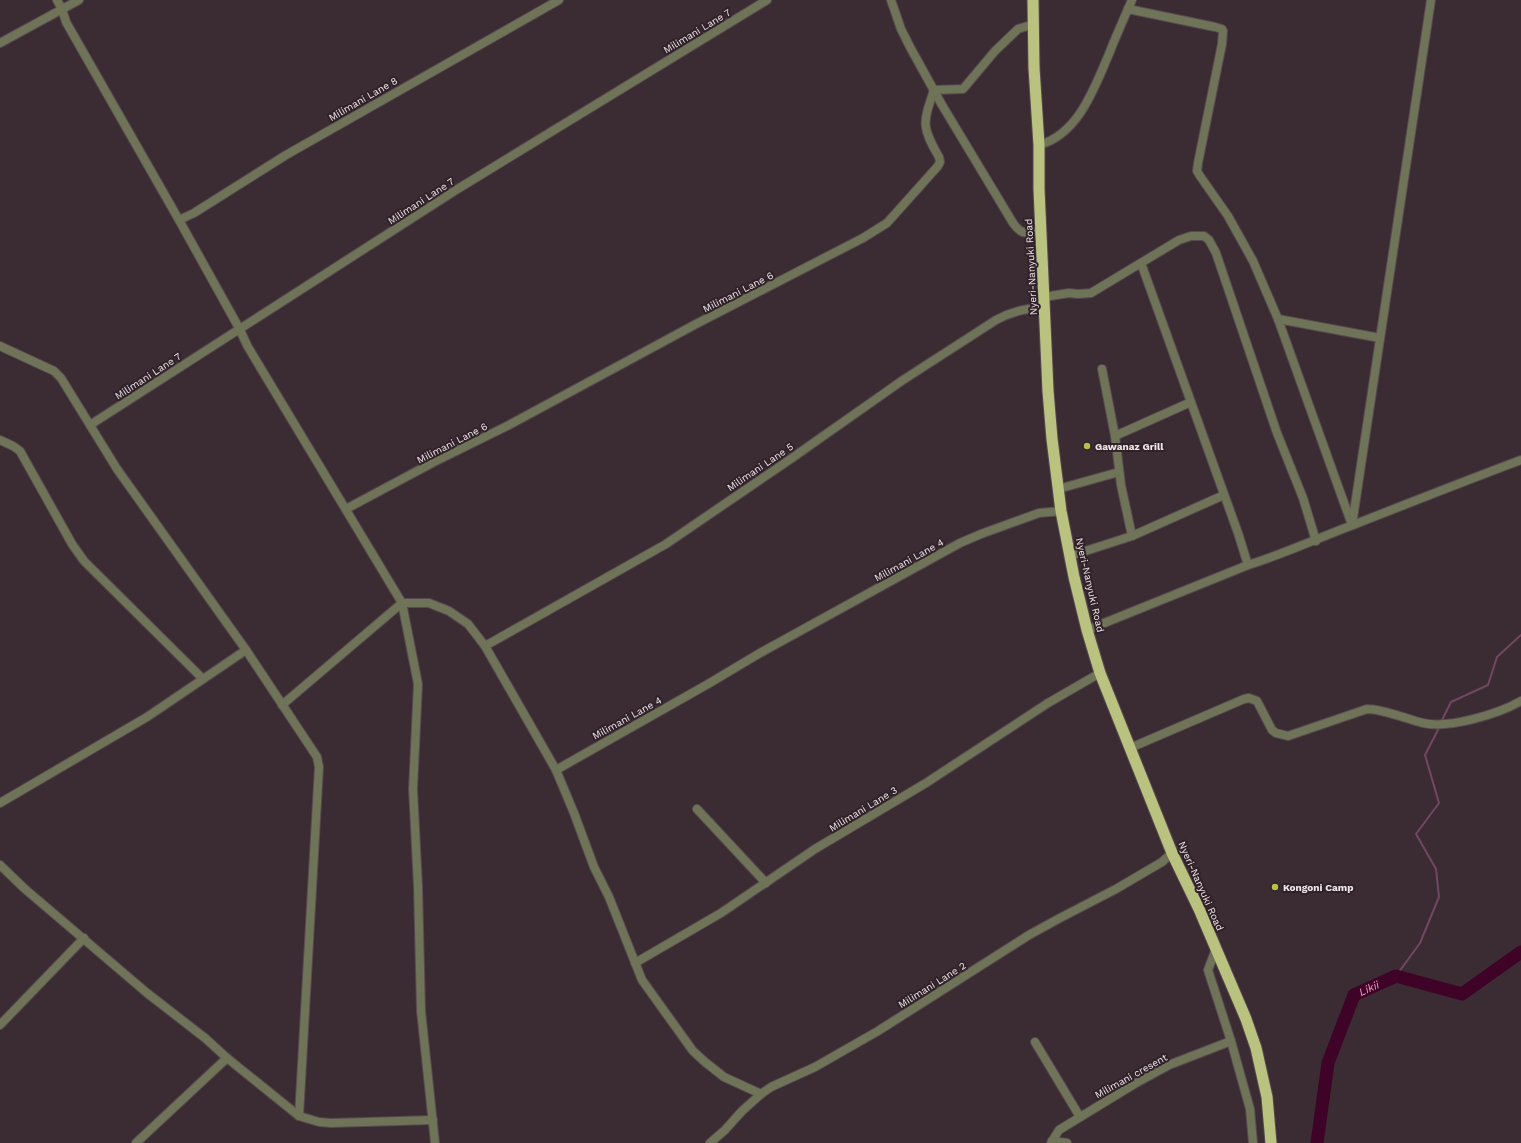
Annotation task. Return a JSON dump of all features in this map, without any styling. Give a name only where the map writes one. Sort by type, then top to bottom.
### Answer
[{"type":"highway","name":"Nyeri-Nanyuki Road","points":[[1033,0],[1034,68],[1039,145],[1039,189],[1048,391],[1061,511],[1074,577],[1087,630],[1100,673],[1172,853],[1199,909],[1246,1019],[1256,1048],[1267,1098],[1271,1143]]},
{"type":"street","points":[[57,0],[69,28],[179,220],[248,347],[402,603],[418,684],[413,789],[418,886],[421,1011],[435,1143]]},
{"type":"street","points":[[0,43],[80,0]]},
{"type":"street","name":"Milimani Lane 8","points":[[179,220],[194,213],[325,132],[559,0]]},
{"type":"street","name":"Milimani Lane 7","points":[[90,425],[456,190],[767,0]]},
{"type":"street","points":[[891,0],[906,39],[934,90],[1016,228],[1019,231],[1026,233],[1042,232]]},
{"type":"street","points":[[1039,145],[1052,141],[1061,135],[1090,98],[1132,0]]},
{"type":"street","points":[[1352,525],[1431,0]]},
{"type":"street","points":[[1128,9],[1220,28],[1223,31],[1222,44],[1198,163],[1198,171],[1204,184],[1228,216],[1253,261],[1278,319],[1352,525]]},
{"type":"street","points":[[934,90],[963,90],[1001,45],[1018,29],[1034,24]]},
{"type":"street","name":"Milimani Lane 6","points":[[346,509],[528,415],[696,324],[846,247],[881,227],[893,216],[940,162],[925,129],[927,112],[934,90]]},
{"type":"street","name":"Milimani Lane 5","points":[[485,646],[666,544],[903,380],[1006,314],[1069,293],[1091,293],[1179,240],[1198,236],[1204,236],[1209,240],[1216,253],[1277,433],[1302,498],[1316,541]]},
{"type":"street","points":[[1141,263],[1192,402],[1238,532],[1248,565]]},
{"type":"street","points":[[1278,319],[1380,338]]},
{"type":"street","points":[[0,346],[54,371],[61,378],[117,468],[246,650],[314,751],[319,767],[299,1116]]},
{"type":"street","points":[[1102,369],[1115,436],[1119,472],[1132,536]]},
{"type":"street","points":[[1115,436],[1192,402]]},
{"type":"street","points":[[0,440],[13,446],[20,452],[72,544],[84,561],[203,678]]},
{"type":"street","points":[[1087,630],[1248,565],[1272,558],[1352,525],[1521,460]]},
{"type":"street","points":[[1058,489],[1119,472]]},
{"type":"street","points":[[1070,556],[1132,536],[1224,495]]},
{"type":"street","name":"Milimani Lane 4","points":[[556,770],[694,692],[760,652],[960,543],[1039,513],[1061,511]]},
{"type":"street","points":[[282,705],[402,603],[429,603],[449,611],[468,624],[485,646],[556,770],[574,812],[594,867],[609,898],[642,980],[693,1051],[724,1077],[761,1094]]},
{"type":"street","points":[[0,803],[147,717],[246,650]]},
{"type":"street","name":"Milimani Lane 3","points":[[635,963],[722,913],[815,850],[926,783],[1048,703],[1100,673]]},
{"type":"street","points":[[1130,748],[1227,705],[1249,698],[1257,701],[1272,730],[1276,734],[1288,736],[1367,709],[1377,710],[1425,723],[1451,724],[1499,710],[1521,701]]},
{"type":"street","points":[[697,809],[766,883]]},
{"type":"street","name":"Milimani Lane 2","points":[[710,1143],[761,1094],[789,1078],[815,1067],[872,1034],[1030,935],[1116,889],[1162,862],[1172,853]]},
{"type":"street","points":[[0,865],[147,993],[183,1022],[206,1038],[227,1058],[299,1116],[319,1122],[331,1123],[432,1120]]},
{"type":"street","points":[[0,1025],[84,938]]},
{"type":"street","points":[[1216,949],[1208,970],[1231,1041],[1250,1109],[1253,1143]]},
{"type":"street","name":"Milimani cresent","points":[[1051,1142],[1059,1130],[1169,1066],[1231,1041]]},
{"type":"street","points":[[1035,1042],[1080,1117]]},
{"type":"street","points":[[136,1143],[227,1058]]},
{"type":"street","points":[[1051,1142],[1067,1143]]},
{"type":"waterway","points":[[1441,722],[1451,702],[1488,685],[1497,657],[1521,635]]},
{"type":"waterway","points":[[1396,976],[1420,943],[1439,897],[1436,869],[1416,834],[1439,803],[1425,755],[1440,726]]},
{"type":"waterway","name":"Likii","points":[[1317,1143],[1328,1063],[1354,995],[1396,976],[1462,994],[1521,952]]},
{"type":"place","name":"Gawanaz Grill","points":[[1087,446]]},
{"type":"place","name":"Kongoni Camp","points":[[1275,887]]}]
